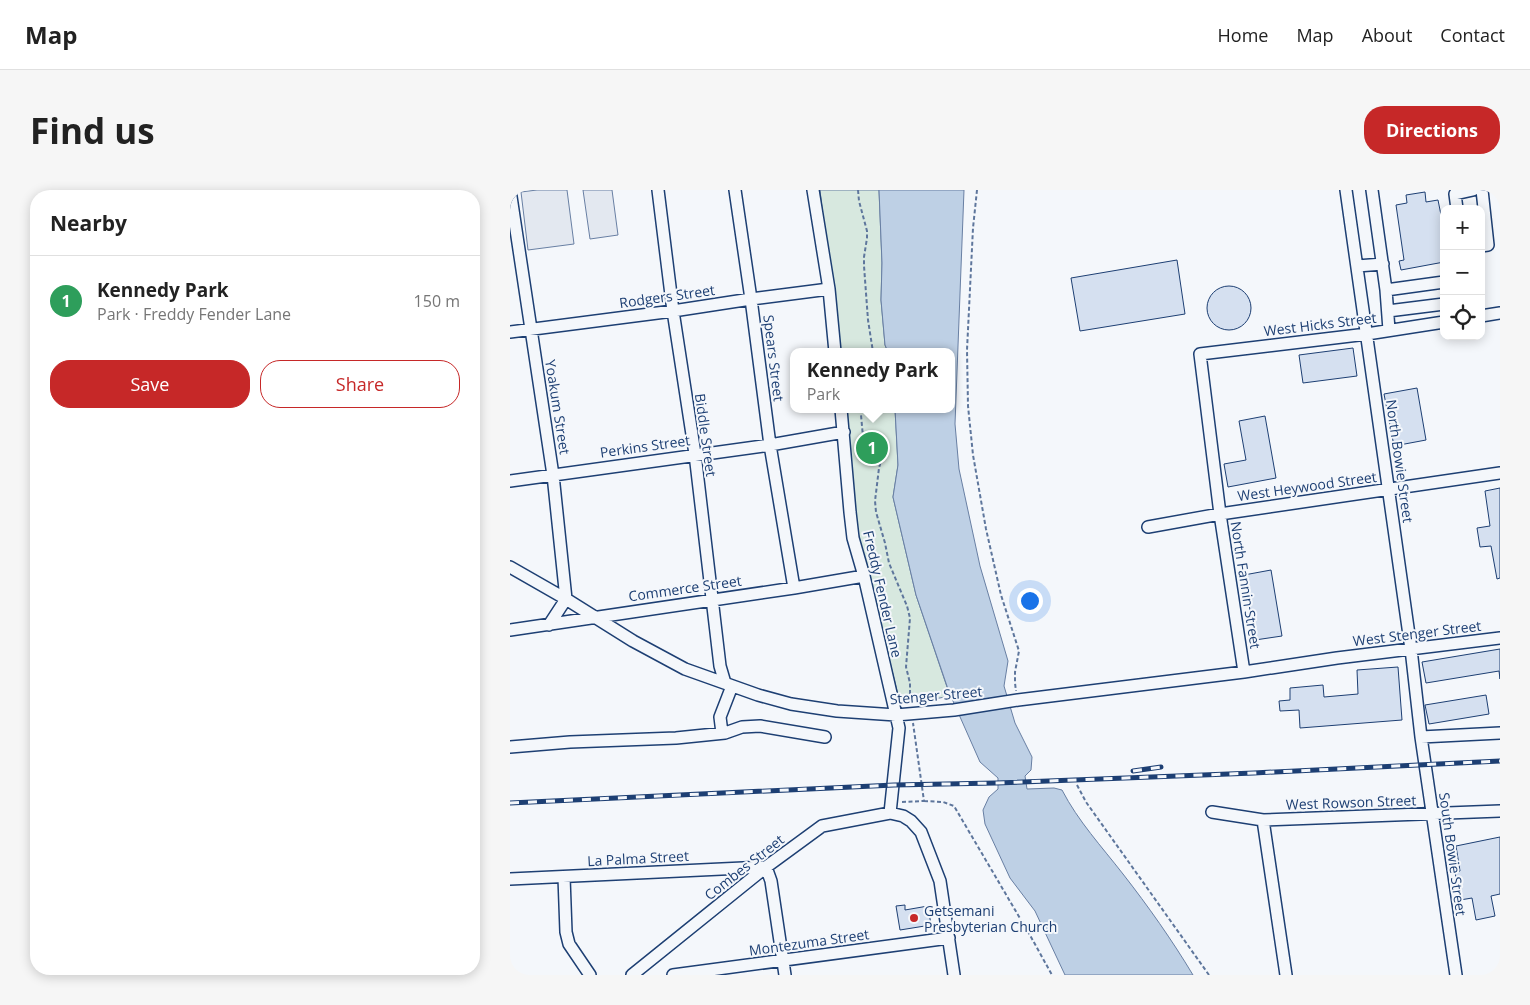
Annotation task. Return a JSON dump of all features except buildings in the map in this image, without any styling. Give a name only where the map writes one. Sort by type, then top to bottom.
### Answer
[{"type":"street","name":"Yoakum Street","points":[[510,190],[553,475],[566,599]]},
{"type":"street","name":"Biddle Street","points":[[658,190],[673,311],[695,454],[720,666],[729,685]]},
{"type":"street","name":"Spears Street","points":[[736,190],[770,445],[794,588]]},
{"type":"street","points":[[813,190],[829,289],[835,348]]},
{"type":"street","name":"North Bowie Street","points":[[1346,190],[1411,649],[1421,737]]},
{"type":"street","points":[[1372,190],[1383,264],[1389,330]]},
{"type":"street","points":[[1456,205],[1455,194],[1473,190]]},
{"type":"street","points":[[1482,190],[1484,205]]},
{"type":"street","points":[[1485,218],[1488,245],[1485,245]]},
{"type":"street","points":[[1357,266],[1383,264]]},
{"type":"street","points":[[1386,290],[1440,283]]},
{"type":"street","name":"Rodgers Street","points":[[510,332],[829,289]]},
{"type":"street","points":[[1388,311],[1440,304]]},
{"type":"street","points":[[1485,315],[1500,313]]},
{"type":"street","name":"West Hicks Street","points":[[1200,354],[1367,334],[1440,323]]},
{"type":"street","name":"North Fannin Street","points":[[1200,354],[1220,514],[1244,672]]},
{"type":"street","name":"Freddy Fender Lane","points":[[842,413],[853,538],[864,576],[899,728],[891,807]]},
{"type":"street","name":"Perkins Street","points":[[510,481],[770,445],[844,432]]},
{"type":"street","name":"West Heywood Street","points":[[1148,527],[1220,514],[1500,473]]},
{"type":"street","name":"Stenger Street","points":[[510,567],[633,641],[685,669],[758,695],[790,704],[837,711],[896,715],[954,710],[1336,658]]},
{"type":"street","name":"Commerce Street","points":[[510,630],[864,576]]},
{"type":"street","points":[[549,625],[566,599]]},
{"type":"street","name":"West Stenger Street","points":[[1336,658],[1500,638]]},
{"type":"street","points":[[722,733],[720,717],[729,685]]},
{"type":"street","points":[[510,747],[570,742],[676,738],[722,733],[742,727],[760,726],[825,737]]},
{"type":"street","points":[[1421,737],[1500,733]]},
{"type":"street","name":"South Bowie Street","points":[[1421,737],[1456,975]]},
{"type":"street","points":[[891,807],[921,832],[940,881],[954,975]]},
{"type":"street","name":"Combes Street","points":[[632,975],[766,867],[822,826],[891,807]]},
{"type":"street","name":"West Rowson Street","points":[[1212,812],[1263,820],[1500,810]]},
{"type":"street","points":[[1263,820],[1286,975]]},
{"type":"street","points":[[766,867],[771,882],[785,975]]},
{"type":"street","name":"La Palma Street","points":[[510,879],[766,867]]},
{"type":"street","points":[[564,877],[566,932],[572,950],[590,975]]},
{"type":"street","name":"Montezuma Street","points":[[673,975],[949,938]]},
{"type":"path","points":[[858,190],[868,238],[864,266],[872,348]]},
{"type":"path","points":[[977,190],[967,334],[968,406],[971,437],[986,529],[1001,595],[1019,652],[1015,683],[1018,700]]},
{"type":"path","points":[[861,413],[863,437],[882,449],[883,454],[879,468],[875,501],[876,512],[889,563],[910,618],[906,667],[910,683],[909,702],[924,802]]},
{"type":"path","points":[[1077,785],[1091,809],[1209,975]]},
{"type":"path","points":[[891,807],[924,802],[943,802],[954,806],[1052,975]]},
{"type":"shaded area","points":[[567,190],[574,244],[528,250],[521,192]]},
{"type":"shaded area","points":[[583,190],[612,190],[618,235],[590,239]]},
{"type":"shaded area","points":[[820,190],[879,190],[882,263],[881,300],[886,348],[838,348]]},
{"type":"shaded area","points":[[844,413],[895,413],[898,465],[893,497],[916,595],[950,696],[902,703],[899,699],[855,520]]},
{"type":"water","points":[[879,190],[964,190],[955,424],[959,469],[980,566],[1008,661],[1004,686],[1015,723],[1032,757],[1031,770],[1025,776],[1027,789],[1054,788],[1062,790],[1083,823],[1151,911],[1193,975],[1065,975],[1035,911],[1010,878],[985,824],[983,810],[989,797],[998,789],[998,778],[980,762],[949,692],[916,595],[893,497],[898,465],[895,413],[955,413],[955,348],[886,348],[881,300],[882,263]]},
{"type":"railway","points":[[510,803],[894,785],[1254,773],[1500,761]]},
{"type":"railway","points":[[1133,771],[1161,767]]},
{"type":"place","name":"Kennedy Park","points":[[872,448]]},
{"type":"place","name":"Getsemani Presbyterian Church","points":[[914,918]]}]
